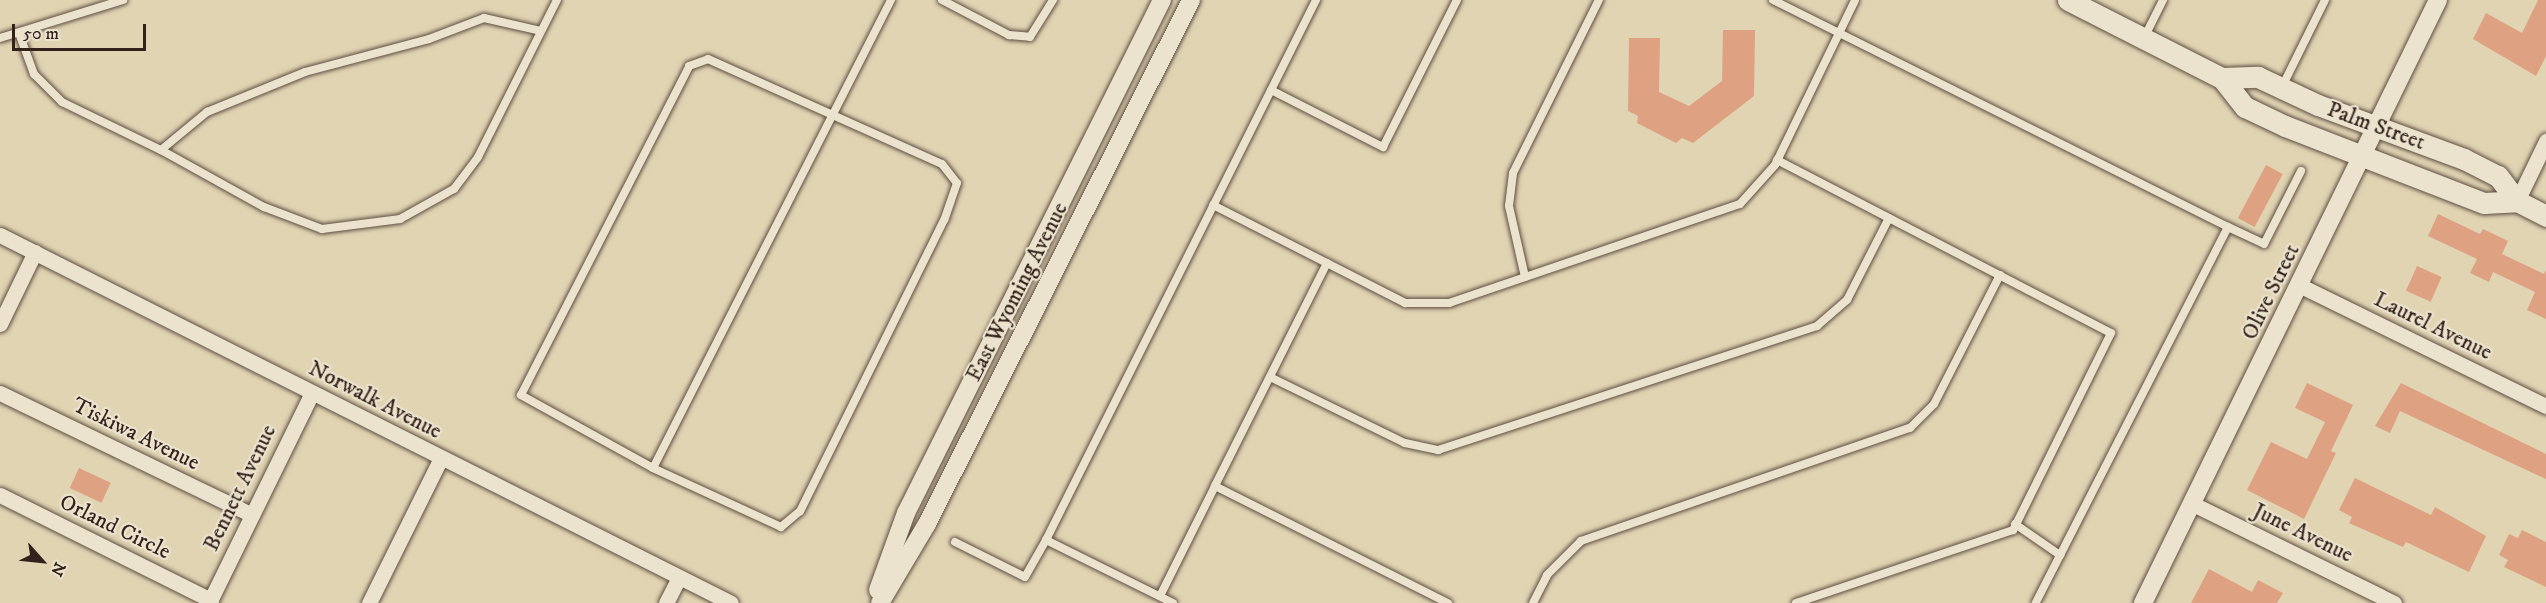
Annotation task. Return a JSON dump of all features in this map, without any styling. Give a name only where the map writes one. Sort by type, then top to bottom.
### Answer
[{"type":"main road","name":"Palm Street","points":[[2068,0],[2222,78],[2245,107],[2484,203],[2517,201]]},
{"type":"main road","name":"Palm Street","points":[[2222,78],[2258,77],[2498,176],[2517,201],[2546,216]]},
{"type":"street","name":"East Wyoming Avenue","points":[[873,603],[906,513],[1162,0]]},
{"type":"street","name":"East Wyoming Avenue","points":[[880,603],[927,524],[1191,0]]},
{"type":"street","name":"Olive Street","points":[[2143,603],[2301,286],[2438,0]]},
{"type":"street","points":[[2517,201],[2546,141]]},
{"type":"street","name":"Norwalk Avenue","points":[[0,235],[731,603]]},
{"type":"street","points":[[0,324],[35,252]]},
{"type":"street","name":"Laurel Avenue","points":[[2301,286],[2546,406]]},
{"type":"street","name":"Tiskiwa Avenue","points":[[0,393],[252,515]]},
{"type":"street","name":"Bennett Avenue","points":[[210,601],[312,393]]},
{"type":"street","points":[[369,603],[441,458]]},
{"type":"street","name":"Orland Circle","points":[[0,495],[210,601]]},
{"type":"street","name":"June Avenue","points":[[2193,504],[2394,603]]},
{"type":"street","points":[[666,603],[679,577]]},
{"type":"lane","points":[[0,38],[123,0]]},
{"type":"lane","points":[[19,33],[34,74],[62,102],[161,150],[264,207],[322,229],[400,219],[454,189],[478,157],[557,0]]},
{"type":"lane","points":[[653,468],[831,111],[891,0]]},
{"type":"lane","points":[[942,0],[1009,35],[1030,37],[1053,0]]},
{"type":"lane","points":[[956,542],[1025,577],[1046,540],[1316,0]]},
{"type":"lane","points":[[1271,90],[1383,147],[1457,0]]},
{"type":"lane","points":[[1526,277],[1509,206],[1514,173],[1599,0]]},
{"type":"lane","points":[[1773,0],[2264,244],[2301,171]]},
{"type":"lane","points":[[1213,205],[1405,303],[1449,303],[1740,204],[1777,160],[1855,0]]},
{"type":"lane","points":[[2144,38],[2163,0]]},
{"type":"lane","points":[[2281,88],[2325,0]]},
{"type":"lane","points":[[161,150],[207,112],[305,72],[429,39],[484,18],[541,31]]},
{"type":"lane","points":[[708,59],[831,111],[942,164],[957,183],[944,220],[800,511],[782,527],[653,468],[522,395],[689,66],[708,59]]},
{"type":"lane","points":[[1777,160],[2111,333],[2013,530],[1796,603]]},
{"type":"lane","points":[[1270,377],[1405,443],[1438,450],[1816,326],[1847,300],[1889,218]]},
{"type":"lane","points":[[2036,603],[2228,227]]},
{"type":"lane","points":[[1160,596],[1327,263]]},
{"type":"lane","points":[[1533,603],[1547,575],[1581,541],[1910,428],[1934,404],[2000,275]]},
{"type":"lane","points":[[1215,486],[1448,603]]},
{"type":"lane","points":[[2015,524],[2060,555]]},
{"type":"lane","points":[[1046,540],[1173,603]]},
{"type":"building","points":[[2538,0],[2546,0],[2546,56],[2536,76],[2473,39],[2486,13],[2522,33]]},
{"type":"building","points":[[1723,30],[1755,30],[1754,96],[1693,143],[1682,138],[1676,143],[1637,123],[1638,116],[1628,111],[1629,38],[1660,38],[1659,92],[1689,106],[1722,81]]},
{"type":"building","points":[[2266,165],[2283,174],[2255,227],[2238,218]]},
{"type":"building","points":[[2438,214],[2480,234],[2483,229],[2508,241],[2502,254],[2544,274],[2546,270],[2546,319],[2527,310],[2535,292],[2493,272],[2489,282],[2470,273],[2477,259],[2428,236]]},
{"type":"building","points":[[2417,266],[2442,277],[2431,302],[2406,291]]},
{"type":"building","points":[[2307,383],[2353,405],[2331,451],[2336,453],[2304,519],[2247,490],[2271,442],[2307,459],[2325,422],[2295,408]]},
{"type":"building","points":[[2401,383],[2546,454],[2546,479],[2400,411],[2390,433],[2375,426]]},
{"type":"building","points":[[79,468],[111,483],[101,503],[70,488]]},
{"type":"building","points":[[2355,478],[2431,515],[2435,507],[2486,536],[2469,572],[2406,542],[2403,547],[2349,523],[2352,517],[2339,510]]},
{"type":"building","points":[[2522,530],[2546,542],[2546,587],[2504,567],[2508,560],[2499,555],[2509,534],[2518,538]]},
{"type":"building","points":[[2209,569],[2252,592],[2258,580],[2283,593],[2277,603],[2191,603]]}]
